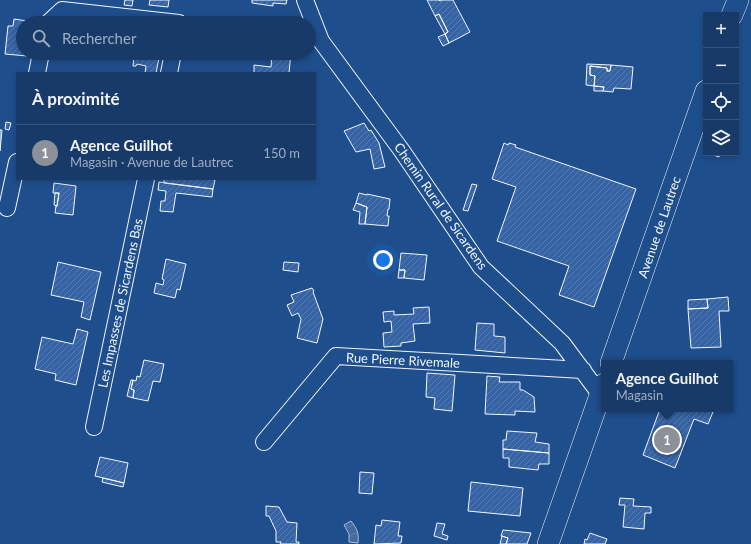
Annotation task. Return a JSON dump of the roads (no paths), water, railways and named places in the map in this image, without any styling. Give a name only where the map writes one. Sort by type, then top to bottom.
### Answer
[{"type":"main road","points":[[733,12],[738,0]]},
{"type":"main road","name":"Avenue de Lautrec","points":[[612,360],[703,100]]},
{"type":"main road","points":[[548,544],[601,392]]},
{"type":"street","name":"Chemin Rural de Sicardens","points":[[305,0],[309,16]]},
{"type":"street","points":[[56,16],[62,10],[116,16]]},
{"type":"street","name":"Chemin Rural de Sicardens","points":[[316,41],[402,151],[481,266],[562,343],[583,370],[601,388]]},
{"type":"street","points":[[37,72],[40,60]]},
{"type":"street","points":[[169,72],[172,60]]},
{"type":"street","points":[[7,208],[16,167]]},
{"type":"street","name":"Les Impasses de Sicardens Bas","points":[[94,427],[146,180]]},
{"type":"street","name":"Rue Pierre Rivemale","points":[[264,442],[336,356],[583,370]]},
{"type":"water","points":[[351,521],[357,531],[358,543],[349,542],[349,534],[344,525]]},
{"type":"place","name":"Agence Guilhot","points":[[667,440]]}]
